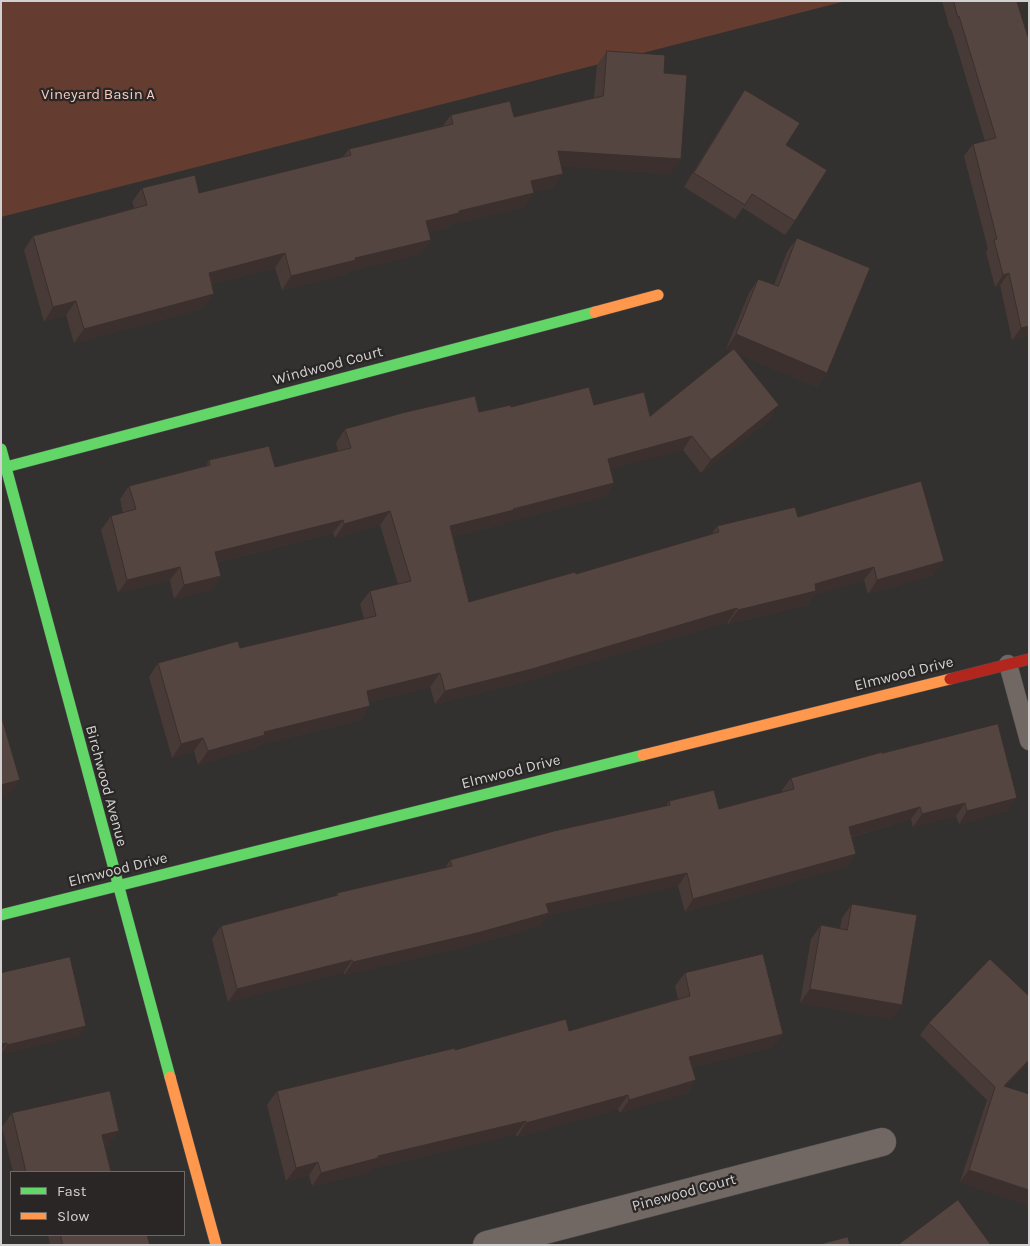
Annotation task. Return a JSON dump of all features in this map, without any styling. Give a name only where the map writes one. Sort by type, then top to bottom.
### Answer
[{"type":"street","name":"Windwood Court","points":[[6,467],[658,295]]},
{"type":"street","name":"Birchwood Avenue","points":[[1,449],[216,1245]]},
{"type":"street","name":"Elmwood Drive","points":[[1,915],[1029,659]]},
{"type":"street","name":"Pinewood Court","points":[[487,1245],[882,1142]]},
{"type":"lane","points":[[1008,664],[1029,741]]},
{"type":"green space","name":"Vineyard Basin A","points":[[1,1],[846,1],[1,217]]},
{"type":"building","points":[[954,1],[1020,1],[1017,2],[1029,40],[1029,326],[1021,328],[1009,273],[1003,275],[994,240],[997,239],[973,144],[996,138]]},
{"type":"building","points":[[607,51],[665,55],[664,73],[687,75],[681,159],[558,151],[563,174],[531,181],[534,193],[426,221],[431,240],[291,276],[285,253],[209,273],[214,294],[84,329],[76,301],[53,307],[33,236],[147,205],[142,188],[195,175],[199,193],[351,155],[349,149],[453,124],[451,115],[510,101],[514,117],[603,96]]},
{"type":"building","points":[[745,90],[800,123],[786,145],[827,170],[795,221],[752,194],[745,205],[694,173]]},
{"type":"building","points":[[797,238],[870,268],[827,373],[736,334],[758,279],[778,286]]},
{"type":"building","points":[[734,349],[779,405],[711,460],[692,436],[608,459],[614,483],[450,526],[469,602],[575,572],[576,574],[719,532],[717,526],[795,507],[798,517],[921,481],[944,561],[877,580],[874,567],[815,584],[816,591],[738,610],[737,608],[532,669],[445,691],[440,673],[367,691],[370,706],[264,732],[265,735],[208,751],[203,738],[181,744],[158,663],[238,641],[240,648],[376,616],[370,591],[411,581],[390,511],[344,524],[343,520],[215,552],[221,576],[184,585],[180,567],[127,580],[111,516],[136,509],[129,486],[210,465],[209,460],[269,446],[275,467],[351,448],[345,429],[475,396],[479,412],[511,405],[511,407],[589,387],[594,405],[644,392],[650,416]]},
{"type":"building","points":[[1,715],[20,780],[1,785]]},
{"type":"building","points":[[998,724],[1017,798],[967,811],[965,803],[922,814],[920,807],[849,827],[856,854],[693,899],[687,873],[546,904],[549,913],[477,933],[353,962],[352,960],[237,989],[221,926],[338,895],[337,893],[452,866],[450,860],[554,831],[670,805],[669,801],[714,790],[719,809],[794,789],[791,778],[882,752]]},
{"type":"building","points":[[852,904],[917,915],[902,1005],[810,989],[821,925],[847,930]]},
{"type":"building","points":[[763,954],[783,1034],[689,1057],[696,1080],[629,1100],[628,1095],[526,1123],[526,1121],[378,1156],[378,1158],[321,1173],[318,1162],[296,1168],[277,1091],[455,1048],[455,1050],[566,1019],[569,1031],[690,996],[685,973]]},
{"type":"building","points":[[70,957],[86,1026],[7,1045],[7,1043],[1,1044],[1,973]]},
{"type":"building","points":[[990,959],[1029,996],[1029,1060],[1004,1086],[1029,1094],[1029,1190],[969,1170],[995,1087],[929,1023]]},
{"type":"building","points":[[110,1091],[119,1131],[102,1135],[111,1171],[26,1171],[12,1113]]},
{"type":"building","points":[[958,1200],[991,1245],[898,1245]]},
{"type":"building","points":[[61,1236],[147,1236],[150,1245],[63,1245]]},
{"type":"building","points":[[848,1237],[850,1245],[817,1245]]},
{"type":"traffic: fast","points":[[6,467],[595,312]]},
{"type":"traffic: fast","points":[[1,449],[170,1077]]},
{"type":"traffic: fast","points":[[1,915],[643,755]]},
{"type":"traffic: slow","points":[[595,312],[658,295]]},
{"type":"traffic: slow","points":[[643,755],[950,679]]},
{"type":"traffic: slow","points":[[170,1077],[216,1245]]},
{"type":"traffic: jam","points":[[950,679],[1029,659]]}]
